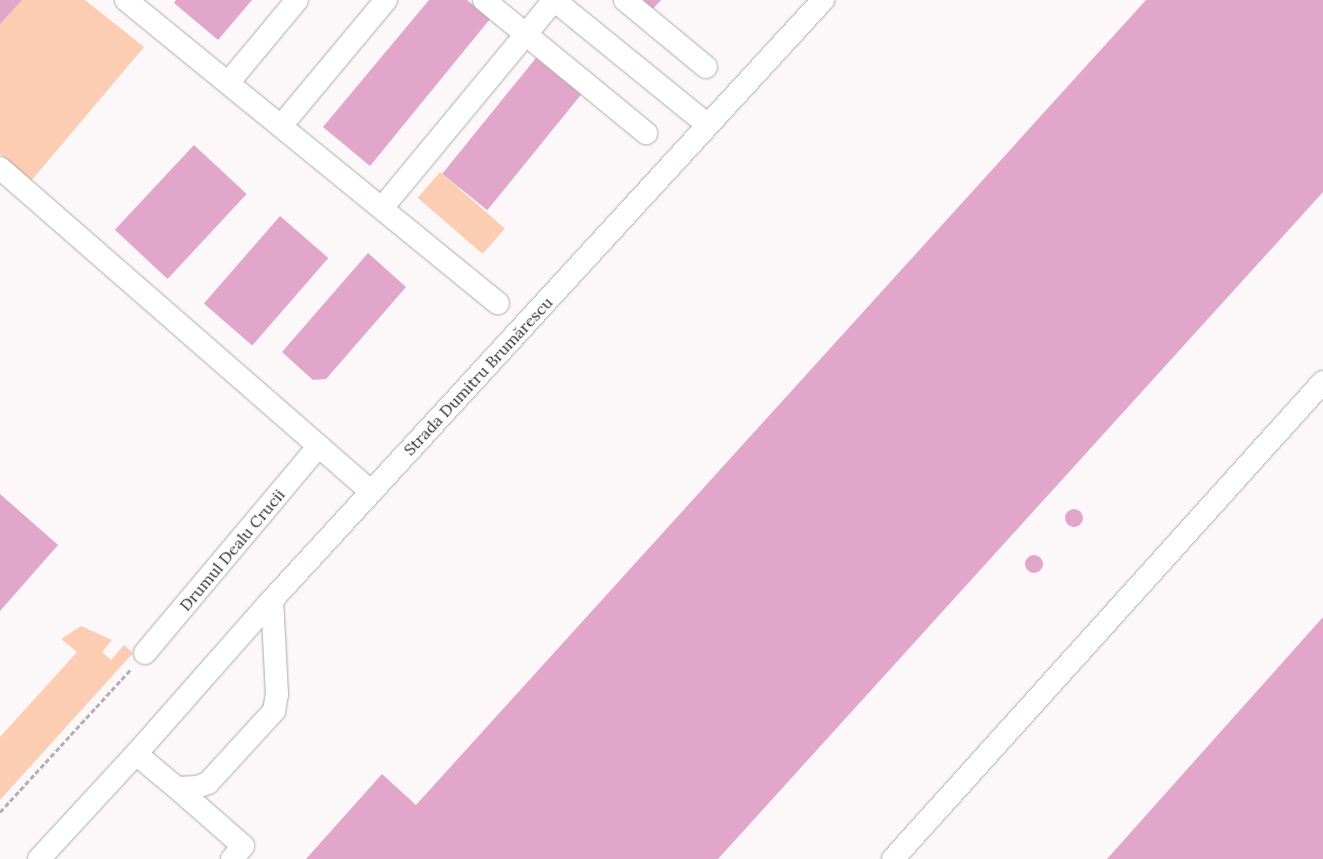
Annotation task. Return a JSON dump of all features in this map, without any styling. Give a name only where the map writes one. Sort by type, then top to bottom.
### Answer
[{"type":"street","points":[[127,0],[498,302]]},
{"type":"street","points":[[228,83],[297,0]]},
{"type":"street","points":[[281,126],[386,0]]},
{"type":"street","points":[[484,0],[646,133]]},
{"type":"street","points":[[382,208],[554,0],[708,126]]},
{"type":"street","points":[[625,0],[706,67]]},
{"type":"street","name":"Strada Dumitru Brumărescu","points":[[39,859],[136,754],[272,600],[823,0]]},
{"type":"street","points":[[0,168],[371,492]]},
{"type":"street","points":[[892,859],[1323,382]]},
{"type":"street","name":"Drumul Dealu Crucii","points":[[145,653],[319,446]]},
{"type":"street","points":[[177,788],[208,783],[274,711],[278,694],[272,600]]},
{"type":"street","points":[[136,754],[243,846],[232,859]]},
{"type":"path","points":[[0,812],[145,653]]},
{"type":"shaded area","points":[[0,0],[85,0],[144,47],[31,181],[0,154]]},
{"type":"shaded area","points":[[440,172],[505,228],[483,254],[418,198]]},
{"type":"shaded area","points":[[81,626],[112,640],[102,652],[111,660],[124,645],[133,653],[0,800],[0,737],[77,652],[61,639]]},
{"type":"building","points":[[0,0],[22,0],[0,24]]},
{"type":"building","points":[[176,0],[252,0],[218,40],[174,3]]},
{"type":"building","points":[[429,0],[467,0],[490,19],[370,166],[323,127]]},
{"type":"building","points":[[638,0],[661,0],[651,11]]},
{"type":"building","points":[[1146,0],[1323,0],[1323,192],[718,859],[306,859],[382,774],[416,805]]},
{"type":"building","points":[[536,58],[581,95],[487,210],[442,174]]},
{"type":"building","points":[[194,145],[247,194],[168,279],[115,230]]},
{"type":"building","points":[[280,216],[328,258],[252,346],[204,304]]},
{"type":"building","points":[[368,253],[406,287],[326,379],[313,380],[282,352]]},
{"type":"building","points":[[0,494],[58,545],[0,611]]},
{"type":"building","points":[[1070,509],[1078,509],[1083,514],[1081,525],[1070,527],[1065,522],[1065,514]]},
{"type":"building","points":[[1030,555],[1038,555],[1043,560],[1041,571],[1030,573],[1025,568],[1025,560]]},
{"type":"building","points":[[1323,617],[1323,859],[1107,859]]}]
